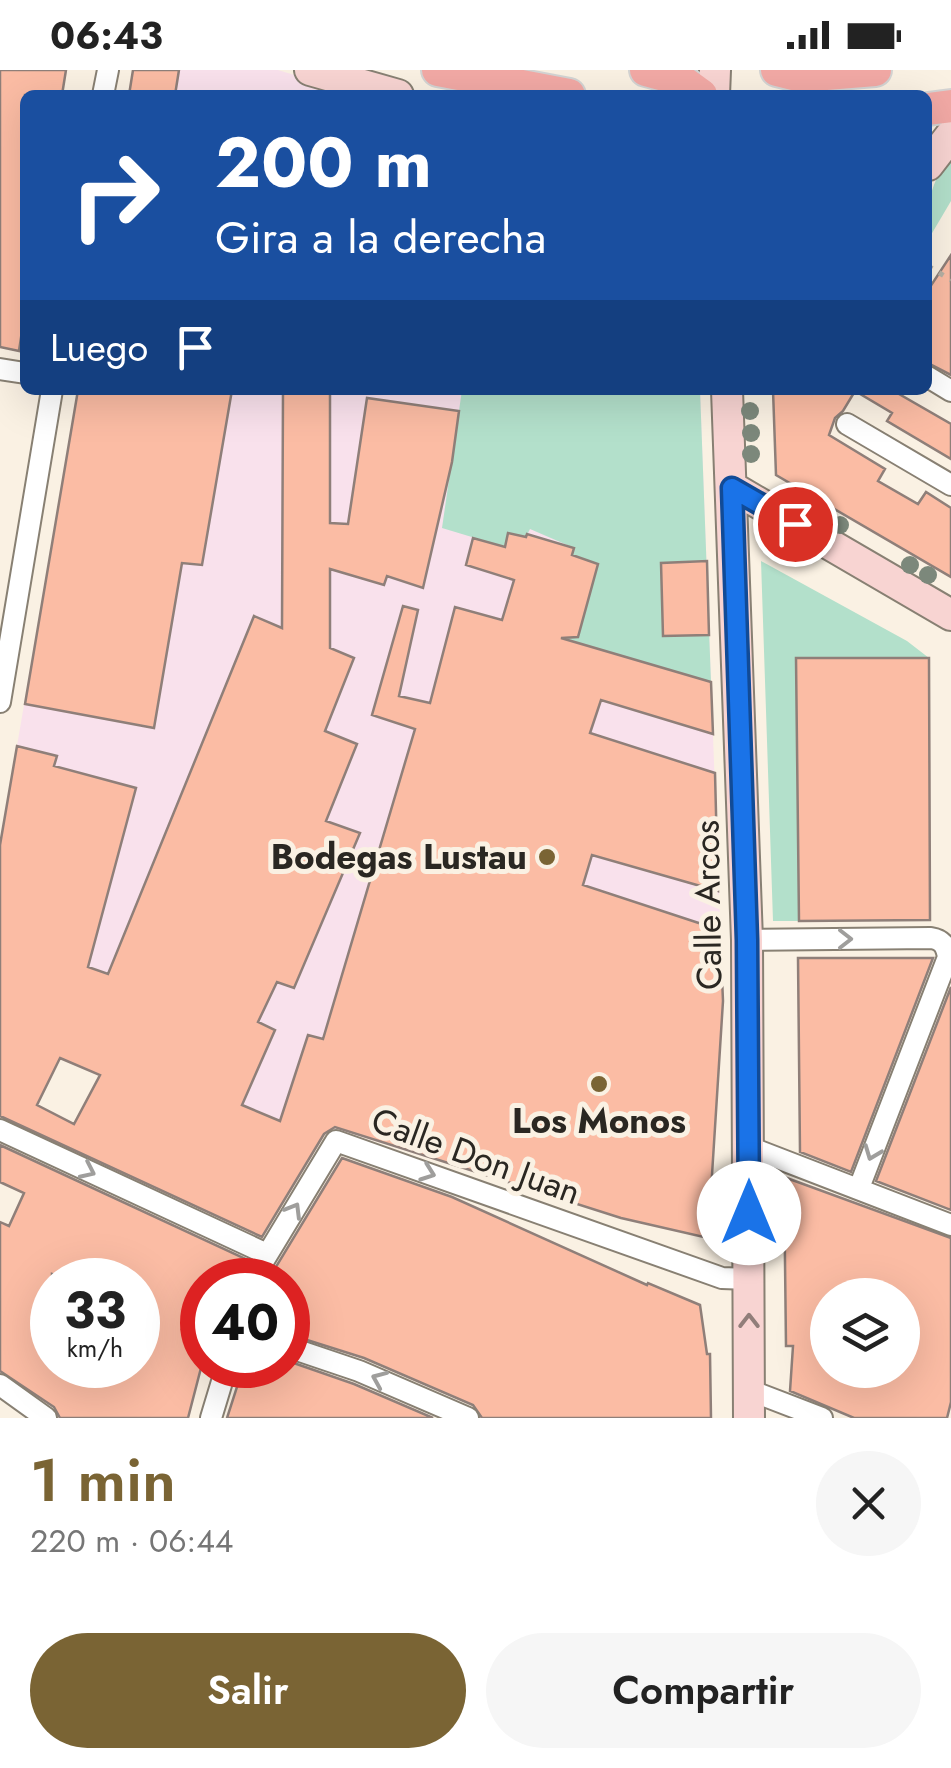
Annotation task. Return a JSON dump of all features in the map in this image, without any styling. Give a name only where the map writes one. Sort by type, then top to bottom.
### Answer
[{"type":"main road","points":[[438,70],[543,90]]},
{"type":"main road","points":[[777,70],[816,76],[875,70]]},
{"type":"main road","points":[[656,71],[694,90]]},
{"type":"street","points":[[310,70],[380,90]]},
{"type":"street","points":[[932,160],[951,136]]},
{"type":"street","points":[[0,702],[51,395]]},
{"type":"street","name":"Calle Arcos","points":[[727,395],[747,940],[749,1404]]},
{"type":"street","points":[[847,424],[951,485]]},
{"type":"street","points":[[732,488],[951,616]]},
{"type":"street","points":[[747,940],[931,938],[946,947],[948,958],[859,1188]]},
{"type":"street","points":[[0,1130],[267,1254]]},
{"type":"street","name":"Calle Don Juan","points":[[265,1258],[336,1140],[722,1278],[749,1279]]},
{"type":"street","points":[[749,1148],[951,1225]]},
{"type":"street","points":[[310,1354],[359,1370],[468,1418]]},
{"type":"street","points":[[0,1385],[46,1418]]},
{"type":"street","points":[[210,1418],[219,1388]]},
{"type":"street","points":[[749,1404],[822,1418]]},
{"type":"shaded area","points":[[133,70],[278,70],[343,90],[130,90]]},
{"type":"shaded area","points":[[77,395],[700,395],[723,1002],[645,1156],[630,1220],[327,1126],[322,1137],[312,1134],[127,1061],[0,845]]},
{"type":"green space","points":[[951,155],[951,201],[932,233],[932,192]]},
{"type":"green space","points":[[461,395],[700,395],[711,682],[563,638],[564,608],[597,564],[572,555],[574,548],[530,529],[526,537],[508,533],[505,547],[442,528]]},
{"type":"green space","points":[[761,561],[907,641],[929,658],[796,659],[799,921],[773,921]]},
{"type":"building","points":[[0,70],[66,70],[63,90],[20,90],[20,344],[19,351],[0,347]]},
{"type":"building","points":[[133,70],[179,70],[176,90],[130,90]]},
{"type":"building","points":[[951,255],[951,375],[932,365],[932,284]]},
{"type":"building","points":[[77,395],[231,395],[202,565],[182,563],[154,728],[25,704]]},
{"type":"building","name":"Bodegas Lustau","points":[[283,395],[330,395],[330,523],[348,524],[367,398],[459,411],[452,462],[423,588],[387,576],[384,585],[330,569],[330,648],[354,658],[325,731],[357,744],[326,821],[360,833],[294,988],[277,982],[258,1022],[275,1030],[242,1105],[280,1121],[308,1035],[323,1039],[415,729],[372,715],[403,606],[418,610],[399,696],[430,703],[455,607],[502,620],[514,580],[466,565],[473,538],[505,547],[508,533],[526,537],[527,534],[574,548],[572,555],[598,564],[578,637],[561,638],[711,682],[713,734],[601,700],[590,733],[715,773],[718,891],[592,855],[583,885],[720,930],[723,1001],[708,1238],[621,1218],[335,1127],[324,1134],[262,1237],[0,1116],[0,845],[17,746],[57,756],[54,766],[136,788],[88,967],[108,974],[254,616],[282,628]],"holes":[[[60,1058],[100,1075],[74,1124],[37,1105]]]},
{"type":"building","points":[[773,395],[853,395],[835,418],[829,435],[885,469],[878,481],[918,504],[926,492],[951,508],[951,577],[776,475]]},
{"type":"building","points":[[862,395],[901,395],[951,424],[951,459],[887,421],[892,413]]},
{"type":"building","points":[[707,561],[709,635],[663,636],[661,563]]},
{"type":"building","points":[[796,658],[929,658],[930,920],[799,921]]},
{"type":"building","points":[[798,958],[933,958],[851,1172],[800,1152]]},
{"type":"building","points":[[951,987],[951,1210],[876,1181]]},
{"type":"building","points":[[0,1145],[244,1258],[180,1258],[180,1388],[196,1388],[188,1418],[60,1418],[54,1407],[0,1371],[0,1222],[9,1226],[24,1193],[0,1182]]},
{"type":"building","points":[[342,1158],[452,1197],[700,1305],[710,1354],[711,1418],[482,1418],[473,1405],[364,1358],[310,1341],[310,1258],[281,1258]]},
{"type":"building","points":[[784,1177],[951,1238],[951,1402],[947,1418],[854,1418],[790,1391],[793,1346],[786,1346]]},
{"type":"building","points":[[310,1369],[433,1418],[227,1418],[237,1388],[310,1388]]},
{"type":"place","name":"Bodegas Lustau","points":[[547,857]]},
{"type":"place","name":"Los Monos","points":[[599,1084]]},
{"type":"route","points":[[749,1213],[747,940],[732,488],[795,524]]}]
